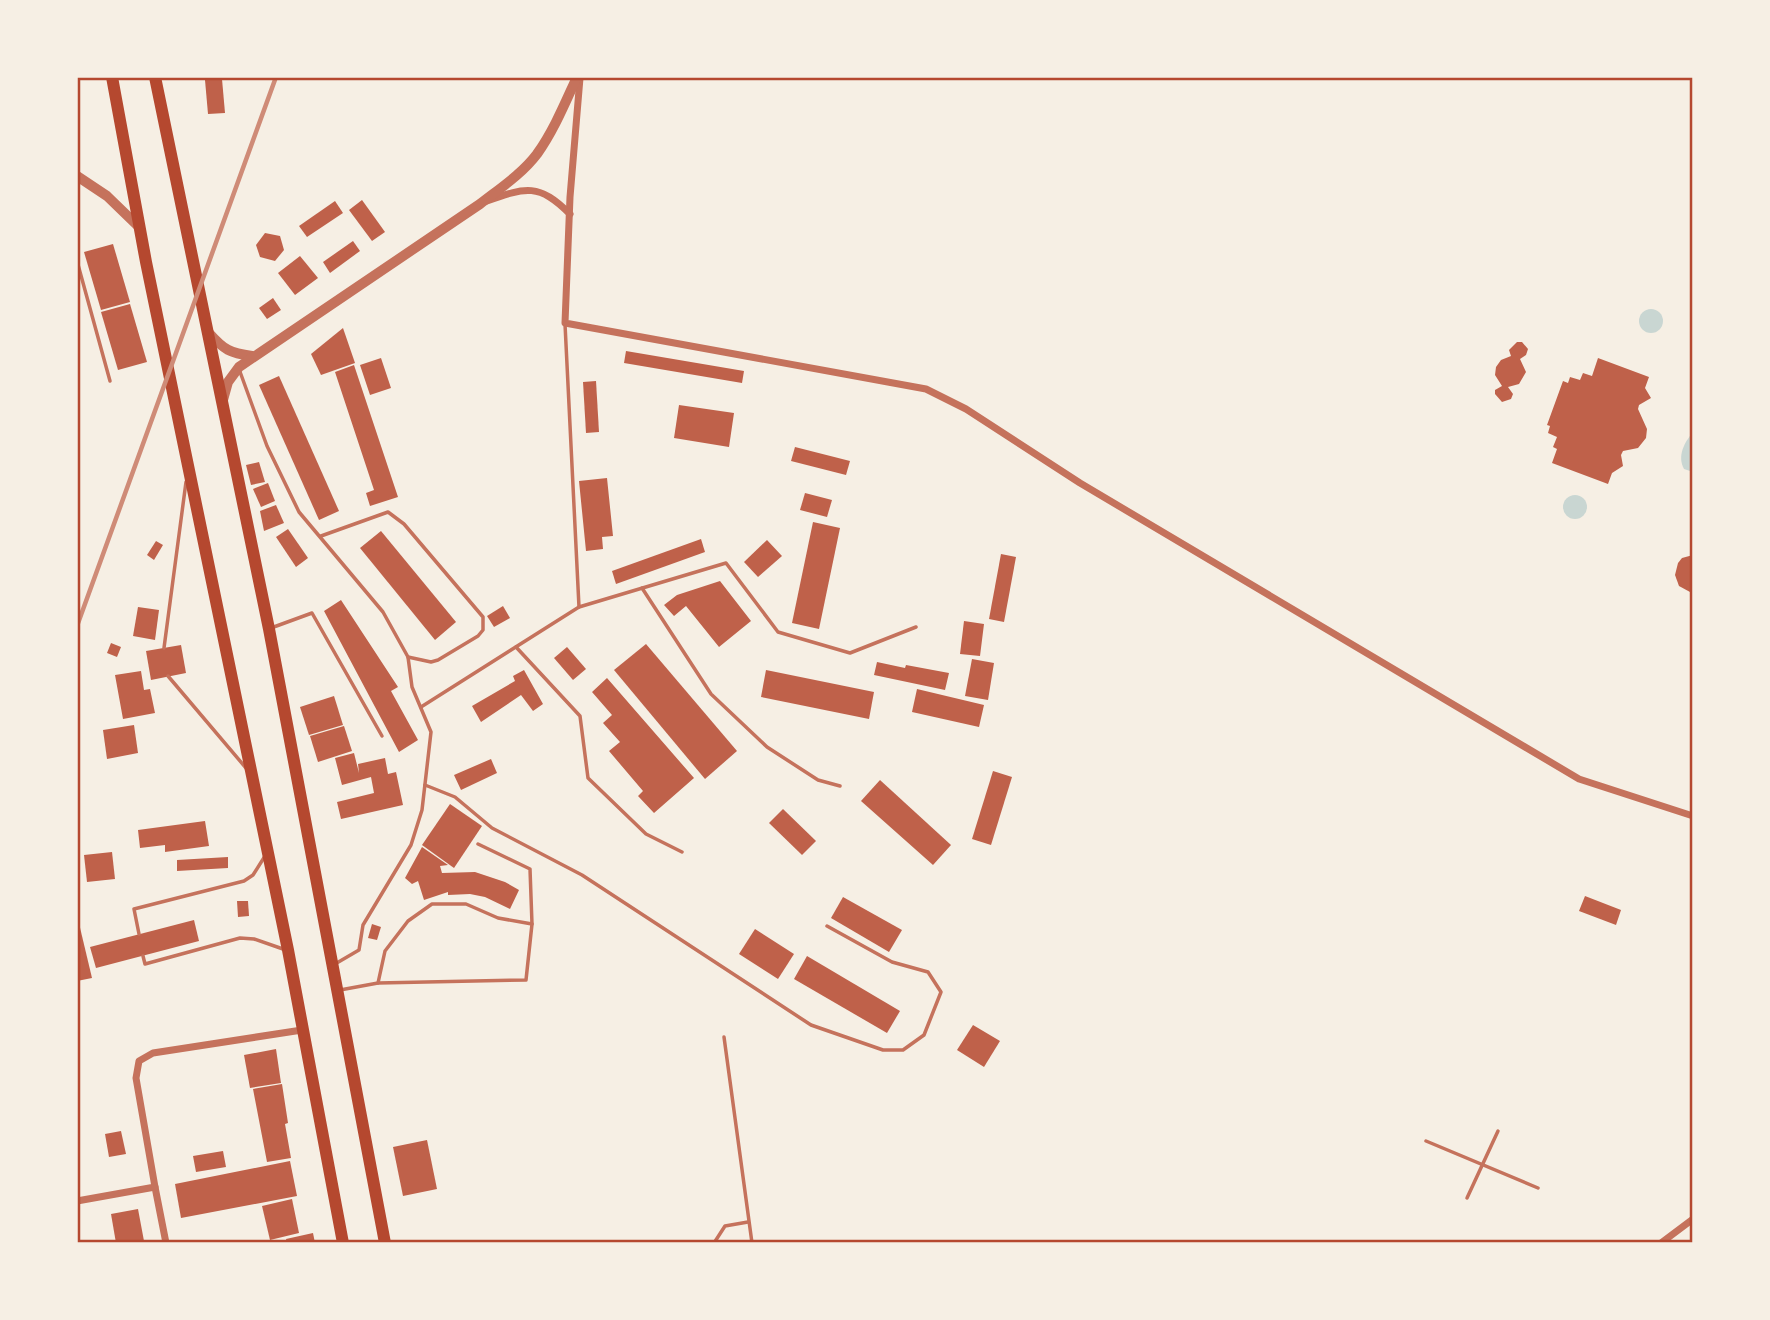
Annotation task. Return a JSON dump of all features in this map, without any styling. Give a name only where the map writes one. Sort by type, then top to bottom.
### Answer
[{"type":"highway","points":[[112,77],[139,227],[288,950],[343,1243]]},
{"type":"highway","points":[[155,77],[269,629],[385,1243]]},
{"type":"street","points":[[222,404],[228,382],[252,356],[480,204],[510,180],[536,155],[578,77]]},
{"type":"street","points":[[578,77],[565,323],[926,389],[966,409],[1080,483],[1579,779],[1693,816]]},
{"type":"street","points":[[77,176],[107,196],[139,227]]},
{"type":"street","points":[[480,204],[526,190],[544,192],[570,214]]},
{"type":"street","points":[[206,330],[222,348],[234,354],[252,356]]},
{"type":"street","points":[[166,1243],[136,1078],[139,1061],[153,1053],[302,1030]]},
{"type":"street","points":[[77,1201],[155,1187]]},
{"type":"street","points":[[1661,1243],[1693,1219]]},
{"type":"lane","points":[[77,261],[110,381]]},
{"type":"lane","points":[[565,323],[579,607]]},
{"type":"lane","points":[[239,367],[267,446],[299,512],[383,612],[408,657],[412,687],[431,732],[422,810],[411,845],[363,925],[359,950],[333,965]]},
{"type":"lane","points":[[164,648],[188,466]]},
{"type":"lane","points":[[321,536],[388,512],[404,524],[483,617],[483,630],[478,636],[438,660],[431,662],[408,657]]},
{"type":"lane","points":[[421,707],[579,607],[726,563],[778,632],[850,653],[916,627]]},
{"type":"lane","points":[[642,588],[711,694],[767,747],[818,780],[840,786]]},
{"type":"lane","points":[[269,629],[312,614],[383,736]]},
{"type":"lane","points":[[516,647],[580,716],[588,778],[646,834],[682,852]]},
{"type":"lane","points":[[168,676],[251,774]]},
{"type":"lane","points":[[425,785],[456,797],[492,828],[582,875],[811,1025],[883,1051],[903,1050],[924,1035],[941,992],[928,972],[892,962],[827,926]]},
{"type":"lane","points":[[338,991],[378,983],[526,980],[532,924],[530,869],[478,844]]},
{"type":"lane","points":[[139,934],[134,909],[244,881],[259,867],[268,851]]},
{"type":"lane","points":[[378,983],[385,951],[408,920],[432,904],[466,904],[498,918],[532,924]]},
{"type":"lane","points":[[143,956],[145,964],[240,938],[254,939],[288,950]]},
{"type":"lane","points":[[724,1037],[752,1243]]},
{"type":"lane","points":[[1467,1198],[1498,1131]]},
{"type":"lane","points":[[1426,1141],[1538,1188]]},
{"type":"lane","points":[[714,1243],[725,1226],[749,1222]]},
{"type":"shaded area","points":[[1651,309],[1662,316],[1663,321],[1656,332],[1651,333],[1640,326],[1639,321],[1646,310]]},
{"type":"shaded area","points":[[1693,432],[1693,470],[1690,471],[1684,469],[1681,454]]},
{"type":"shaded area","points":[[1575,495],[1586,502],[1587,507],[1580,518],[1575,519],[1564,512],[1563,507],[1570,496]]},
{"type":"building","points":[[222,79],[225,113],[208,114],[205,80]]},
{"type":"building","points":[[362,200],[385,232],[372,241],[349,210]]},
{"type":"building","points":[[335,201],[343,213],[307,237],[299,226]]},
{"type":"building","points":[[265,233],[280,236],[284,250],[275,261],[260,257],[256,245]]},
{"type":"building","points":[[353,241],[360,251],[330,273],[323,262]]},
{"type":"building","points":[[113,244],[130,302],[101,310],[84,252]]},
{"type":"building","points":[[300,256],[318,278],[295,295],[278,273]]},
{"type":"building","points":[[273,298],[281,310],[267,319],[259,308]]},
{"type":"building","points":[[130,304],[147,362],[118,370],[101,312]]},
{"type":"building","points":[[343,328],[355,363],[321,375],[311,354]]},
{"type":"building","points":[[1517,342],[1522,342],[1528,349],[1526,355],[1520,359],[1526,372],[1519,384],[1508,387],[1513,394],[1511,399],[1502,402],[1495,394],[1495,390],[1502,386],[1495,375],[1496,367],[1501,360],[1511,356],[1509,350]]},
{"type":"building","points":[[626,351],[744,371],[742,383],[624,363]]},
{"type":"building","points":[[381,358],[391,388],[370,395],[360,365]]},
{"type":"building","points":[[1598,358],[1649,377],[1645,388],[1651,398],[1639,405],[1638,409],[1647,429],[1646,438],[1638,448],[1623,451],[1623,466],[1612,473],[1608,484],[1552,463],[1557,449],[1553,447],[1557,437],[1548,433],[1550,426],[1547,425],[1563,381],[1568,383],[1570,377],[1580,380],[1583,373],[1592,376]]},
{"type":"building","points":[[354,365],[398,497],[370,506],[366,493],[374,490],[335,372]]},
{"type":"building","points":[[279,376],[339,511],[319,520],[259,385]]},
{"type":"building","points":[[596,381],[599,432],[586,433],[583,382]]},
{"type":"building","points":[[679,405],[734,413],[729,447],[674,438]]},
{"type":"building","points":[[795,447],[850,461],[846,475],[791,461]]},
{"type":"building","points":[[259,462],[265,482],[251,485],[246,465]]},
{"type":"building","points":[[607,478],[613,536],[602,537],[603,549],[586,551],[579,481]]},
{"type":"building","points":[[268,483],[275,501],[261,507],[253,489]]},
{"type":"building","points":[[805,493],[832,500],[827,517],[800,510]]},
{"type":"building","points":[[276,505],[284,523],[264,531],[260,511]]},
{"type":"building","points":[[813,522],[840,528],[819,629],[792,623]]},
{"type":"building","points":[[288,529],[308,558],[296,567],[276,537]]},
{"type":"building","points":[[381,531],[456,622],[435,640],[360,548]]},
{"type":"building","points":[[701,539],[705,552],[616,584],[612,571]]},
{"type":"building","points":[[767,540],[782,556],[758,577],[744,562]]},
{"type":"building","points":[[156,541],[163,545],[154,560],[147,555]]},
{"type":"building","points":[[1001,554],[1016,557],[1004,622],[989,619]]},
{"type":"building","points":[[1693,555],[1693,592],[1690,592],[1679,586],[1675,575],[1682,558]]},
{"type":"building","points":[[720,581],[751,621],[719,647],[686,606],[674,616],[664,605],[677,595]]},
{"type":"building","points":[[341,600],[398,687],[391,691],[418,740],[399,752],[324,611]]},
{"type":"building","points":[[503,606],[510,618],[494,627],[487,616]]},
{"type":"building","points":[[138,607],[159,610],[155,640],[133,636]]},
{"type":"building","points":[[964,621],[984,624],[980,656],[960,654]]},
{"type":"building","points":[[111,643],[121,647],[117,657],[107,653]]},
{"type":"building","points":[[646,644],[737,751],[705,779],[614,670]]},
{"type":"building","points":[[181,645],[186,673],[151,680],[146,651]]},
{"type":"building","points":[[567,647],[586,669],[573,680],[554,658]]},
{"type":"building","points":[[972,659],[994,663],[988,700],[965,696]]},
{"type":"building","points":[[877,662],[949,673],[945,690],[874,675]]},
{"type":"building","points":[[524,670],[543,704],[533,711],[521,695],[481,722],[472,706],[515,681],[513,676]]},
{"type":"building","points":[[766,670],[874,692],[869,719],[761,697]]},
{"type":"building","points":[[141,671],[144,690],[150,689],[155,713],[123,719],[115,675]]},
{"type":"building","points":[[607,678],[694,778],[654,813],[638,796],[643,791],[609,751],[620,742],[603,723],[612,715],[592,692]]},
{"type":"building","points":[[917,689],[984,705],[979,727],[912,712]]},
{"type":"building","points":[[334,696],[343,725],[309,735],[300,707]]},
{"type":"building","points":[[134,725],[138,753],[107,759],[103,730]]},
{"type":"building","points":[[344,726],[352,751],[318,762],[310,736]]},
{"type":"building","points":[[354,753],[359,773],[358,764],[385,758],[388,774],[396,772],[403,805],[341,819],[337,802],[374,793],[371,777],[342,785],[335,758]]},
{"type":"building","points":[[491,759],[497,773],[461,790],[454,775]]},
{"type":"building","points":[[993,771],[1012,777],[991,845],[972,839]]},
{"type":"building","points":[[880,780],[951,845],[933,865],[861,801]]},
{"type":"building","points":[[450,804],[482,826],[454,868],[422,845]]},
{"type":"building","points":[[783,809],[816,841],[802,855],[769,823]]},
{"type":"building","points":[[205,821],[209,846],[165,852],[165,845],[140,848],[138,830]]},
{"type":"building","points":[[422,847],[448,865],[440,866],[442,873],[475,872],[505,882],[519,890],[510,909],[485,897],[470,894],[448,895],[448,892],[424,900],[418,881],[412,884],[405,878]]},
{"type":"building","points":[[112,852],[115,879],[87,882],[84,855]]},
{"type":"building","points":[[228,857],[228,868],[177,871],[177,860]]},
{"type":"building","points":[[1585,896],[1621,910],[1616,925],[1579,911]]},
{"type":"building","points":[[843,897],[902,930],[889,952],[831,918]]},
{"type":"building","points":[[237,901],[248,901],[249,916],[238,917]]},
{"type":"building","points":[[77,915],[92,978],[77,981]]},
{"type":"building","points":[[194,920],[199,941],[96,968],[90,947]]},
{"type":"building","points":[[372,924],[381,927],[377,940],[368,938]]},
{"type":"building","points":[[755,929],[794,954],[778,979],[739,954]]},
{"type":"building","points":[[807,956],[900,1011],[887,1033],[794,979]]},
{"type":"building","points":[[973,1025],[1000,1041],[984,1067],[957,1050]]},
{"type":"building","points":[[276,1049],[281,1083],[250,1088],[244,1055]]},
{"type":"building","points":[[282,1084],[291,1158],[267,1162],[253,1089]]},
{"type":"building","points":[[121,1131],[126,1154],[109,1157],[105,1134]]},
{"type":"building","points":[[427,1140],[437,1189],[403,1196],[393,1147]]},
{"type":"building","points":[[223,1151],[226,1167],[196,1172],[193,1156]]},
{"type":"building","points":[[290,1161],[297,1196],[181,1218],[175,1184]]},
{"type":"building","points":[[292,1199],[299,1233],[270,1240],[262,1206]]},
{"type":"building","points":[[138,1209],[144,1241],[116,1243],[111,1214]]},
{"type":"building","points":[[313,1233],[315,1243],[287,1243],[286,1239]]},
{"type":"railway","points":[[77,626],[276,77]]}]
